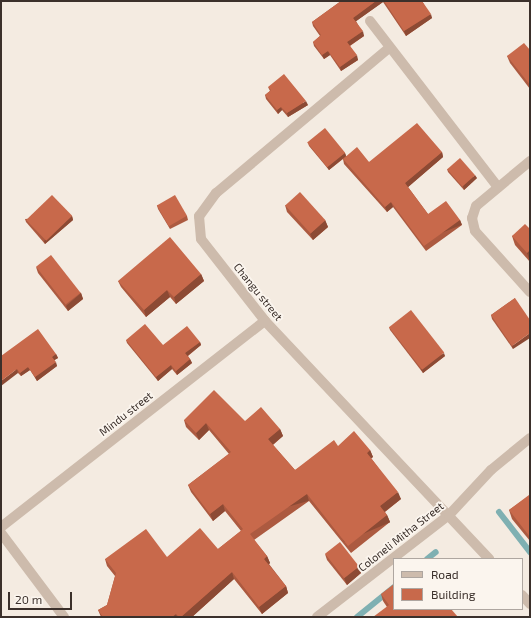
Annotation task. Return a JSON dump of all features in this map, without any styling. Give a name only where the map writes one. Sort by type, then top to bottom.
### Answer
[{"type":"street","points":[[370,21],[388,48],[498,187]]},
{"type":"street","name":"Changu street","points":[[388,48],[216,193],[199,216],[201,239],[265,321],[488,558]]},
{"type":"street","points":[[530,162],[476,206],[472,218],[476,231],[530,292]]},
{"type":"street","name":"Mindu street","points":[[1,527],[265,321]]},
{"type":"street","name":"Coloneli Mitha Street","points":[[393,558],[449,515],[491,470],[530,438]]},
{"type":"street","points":[[1,533],[64,617]]},
{"type":"street","name":"Coloneli Mitha Street","points":[[317,617],[393,558]]},
{"type":"street","points":[[523,596],[530,604]]},
{"type":"building","points":[[341,1],[376,1],[353,18],[363,31],[347,42],[357,55],[340,67],[328,51],[322,55],[313,42],[321,35],[312,22]]},
{"type":"building","points":[[384,1],[422,1],[431,14],[404,31]]},
{"type":"building","points":[[524,43],[530,50],[530,85],[507,56]]},
{"type":"building","points":[[284,74],[306,101],[287,113],[281,107],[277,110],[265,95],[271,90],[268,87]]},
{"type":"building","points":[[417,123],[442,152],[405,183],[428,214],[446,201],[460,220],[424,246],[391,202],[385,207],[343,159],[357,147],[369,162]]},
{"type":"building","points":[[325,128],[345,153],[327,167],[307,142]]},
{"type":"building","points":[[460,158],[475,175],[462,187],[447,169]]},
{"type":"building","points":[[300,192],[325,220],[311,234],[285,205]]},
{"type":"building","points":[[52,195],[72,216],[46,241],[26,220]]},
{"type":"building","points":[[175,195],[187,216],[169,226],[157,205]]},
{"type":"building","points":[[525,224],[530,229],[530,250],[527,253],[512,236]]},
{"type":"building","points":[[170,237],[201,274],[174,297],[167,290],[144,310],[118,281]]},
{"type":"building","points":[[51,255],[81,293],[66,305],[36,267]]},
{"type":"building","points":[[515,298],[530,320],[530,333],[512,346],[491,315]]},
{"type":"building","points":[[411,310],[444,353],[422,370],[389,327]]},
{"type":"building","points":[[145,324],[163,345],[187,326],[200,342],[185,353],[190,359],[176,371],[171,365],[156,377],[126,340]]},
{"type":"building","points":[[38,329],[56,354],[52,357],[56,362],[35,377],[28,367],[20,373],[17,369],[1,381],[1,356]]},
{"type":"building","points":[[214,390],[245,421],[261,407],[280,429],[268,439],[295,470],[334,440],[338,446],[354,431],[370,450],[367,453],[398,492],[380,506],[387,515],[348,546],[307,494],[250,534],[267,556],[264,559],[286,586],[259,607],[232,572],[181,617],[176,614],[172,617],[103,617],[98,610],[107,605],[116,573],[105,559],[146,529],[167,557],[200,528],[218,549],[243,529],[223,504],[210,514],[188,485],[231,452],[206,423],[196,433],[184,420]]},
{"type":"building","points":[[530,495],[530,537],[509,510]]},
{"type":"building","points":[[340,542],[359,566],[344,578],[325,554]]},
{"type":"building","points":[[393,585],[393,610],[452,610],[458,617],[373,617],[389,605],[381,594]]},
{"type":"waterway","points":[[499,512],[530,552]]},
{"type":"waterway","points":[[428,558],[436,552]]},
{"type":"waterway","points":[[357,617],[393,588]]}]
